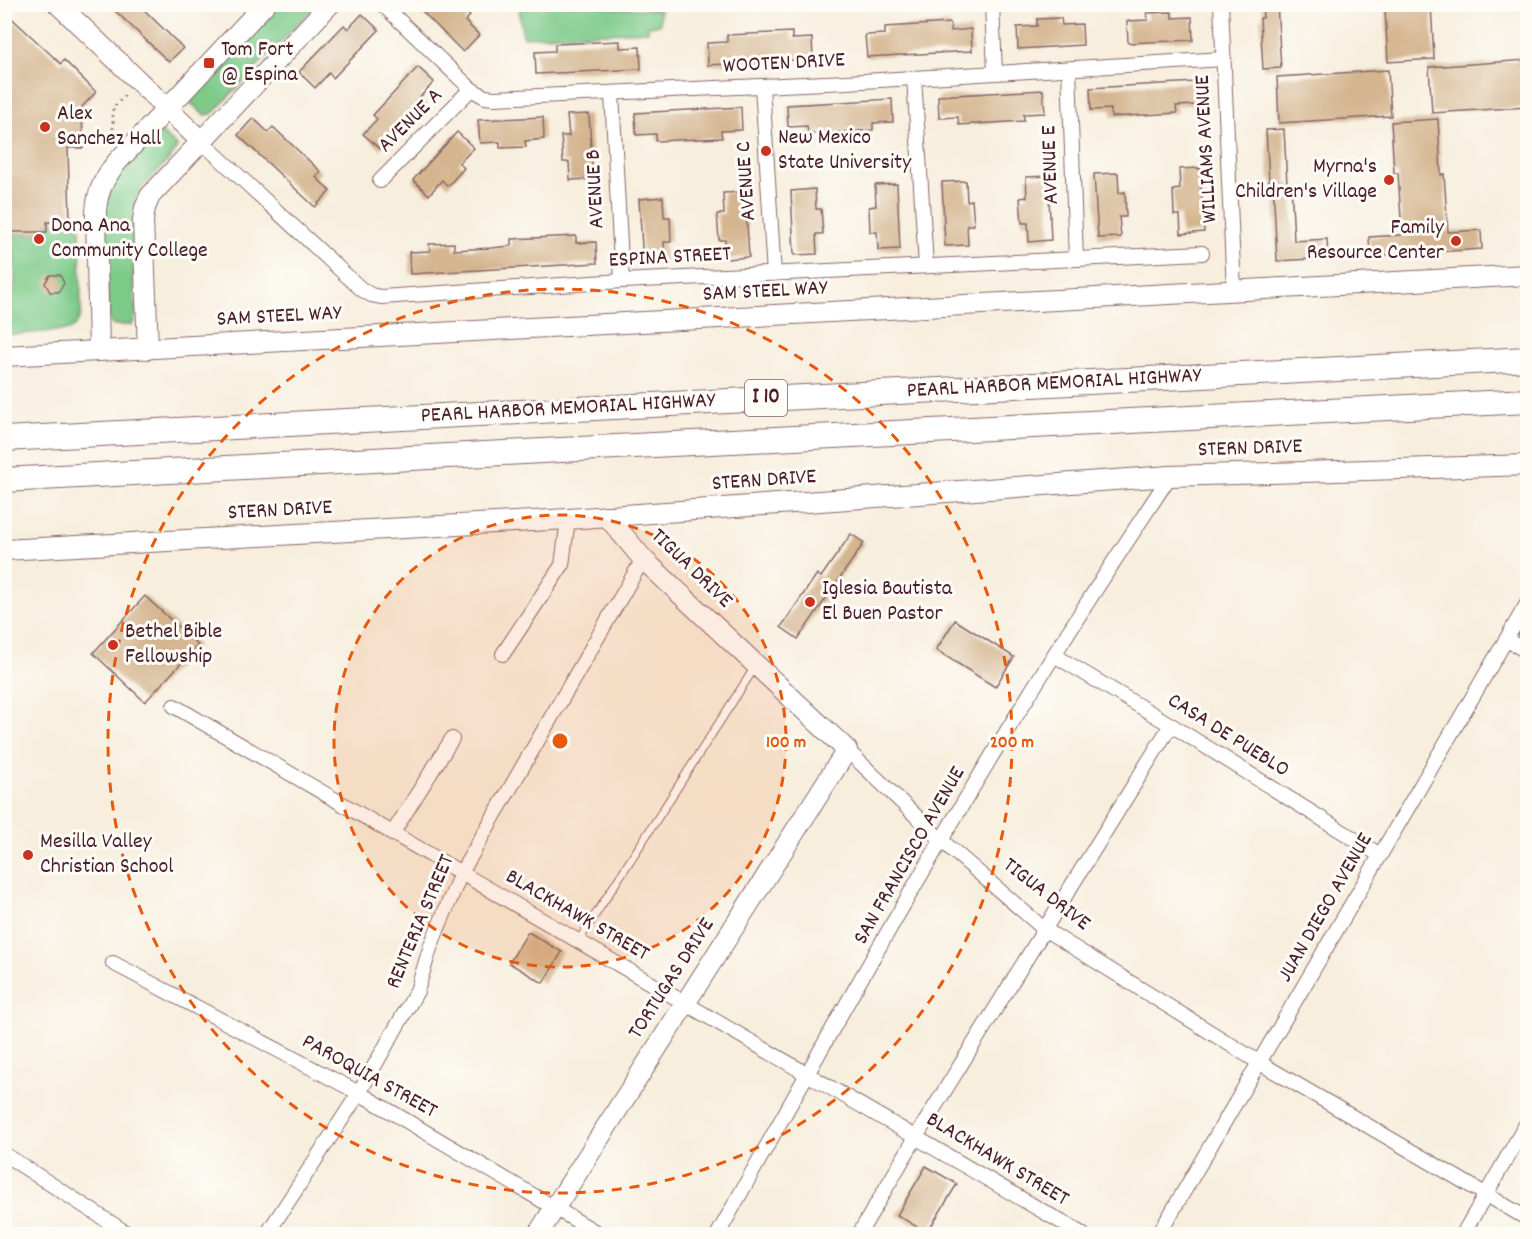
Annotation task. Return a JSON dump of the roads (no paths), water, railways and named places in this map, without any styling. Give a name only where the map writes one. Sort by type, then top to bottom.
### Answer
[{"type":"highway","name":"PEARL HARBOR MEMORIAL HIGHWAY","points":[[4,439],[1527,359]]},
{"type":"highway","name":"PEARL HARBOR MEMORIAL HIGHWAY","points":[[4,480],[622,446],[1527,401]]},
{"type":"street","points":[[58,4],[201,141]]},
{"type":"street","points":[[99,351],[96,212],[99,192],[112,168],[265,4]]},
{"type":"street","points":[[148,349],[143,220],[150,196],[330,4]]},
{"type":"street","name":"WOOTEN DRIVE","points":[[382,4],[471,89],[485,97],[494,98],[914,78],[1224,59]]},
{"type":"street","points":[[992,4],[995,72]]},
{"type":"street","name":"WILLIAMS AVENUE","points":[[1221,4],[1234,291]]},
{"type":"street","name":"AVENUE E","points":[[1069,69],[1076,259]]},
{"type":"street","points":[[914,78],[926,265]]},
{"type":"street","name":"AVENUE C","points":[[762,86],[774,274]]},
{"type":"street","name":"AVENUE A","points":[[380,182],[471,89]]},
{"type":"street","name":"AVENUE B","points":[[612,93],[622,281]]},
{"type":"street","name":"ESPINA STREET","points":[[201,141],[362,289],[371,295],[381,297],[622,281],[1202,253]]},
{"type":"street","name":"SAM STEEL WAY","points":[[4,356],[1527,275]]},
{"type":"street","name":"STERN DRIVE","points":[[4,550],[568,519],[1170,476],[1527,465]]},
{"type":"street","name":"SAN FRANCISCO AVENUE","points":[[718,1234],[807,1073],[942,840],[1054,655],[1170,476]]},
{"type":"street","name":"TIGUA DRIVE","points":[[607,516],[643,559],[942,840],[1044,930],[1260,1063],[1527,1219]]},
{"type":"street","points":[[502,654],[562,565],[568,519]]},
{"type":"street","name":"RENTERIA STREET","points":[[267,1234],[358,1093],[417,991],[431,945],[461,873],[643,559]]},
{"type":"street","name":"JUAN DIEGO AVENUE","points":[[1159,1234],[1507,640],[1527,602]]},
{"type":"street","points":[[1507,640],[1527,652]]},
{"type":"street","name":"CASA DE PUEBLO","points":[[1054,655],[1171,724],[1380,855]]},
{"type":"street","name":"BLACKHAWK STREET","points":[[174,706],[1082,1234]]},
{"type":"street","points":[[859,1234],[916,1137],[1171,724]]},
{"type":"street","points":[[392,834],[452,739]]},
{"type":"street","name":"TORTUGAS DRIVE","points":[[538,1234],[847,750]]},
{"type":"street","name":"PAROQUIA STREET","points":[[113,963],[358,1093],[599,1234]]},
{"type":"street","points":[[1463,1234],[1527,1121]]},
{"type":"street","points":[[4,1154],[128,1234]]},
{"type":"lane","points":[[579,940],[756,665]]},
{"type":"place","name":"Tom Fort @ Espina","points":[[209,63]]},
{"type":"place","name":"Alex Sanchez Hall","points":[[45,127]]},
{"type":"place","name":"New Mexico State University","points":[[766,151]]},
{"type":"place","name":"Myrna's Children's Village","points":[[1389,180]]},
{"type":"place","name":"Dona Ana Community College","points":[[39,239]]},
{"type":"place","name":"Family Resource Center","points":[[1456,241]]},
{"type":"place","name":"Iglesia Bautista El Buen Pastor","points":[[810,602]]},
{"type":"place","name":"Bethel Bible Fellowship","points":[[113,645]]},
{"type":"place","name":"Mesilla Valley Christian School","points":[[28,855]]}]
